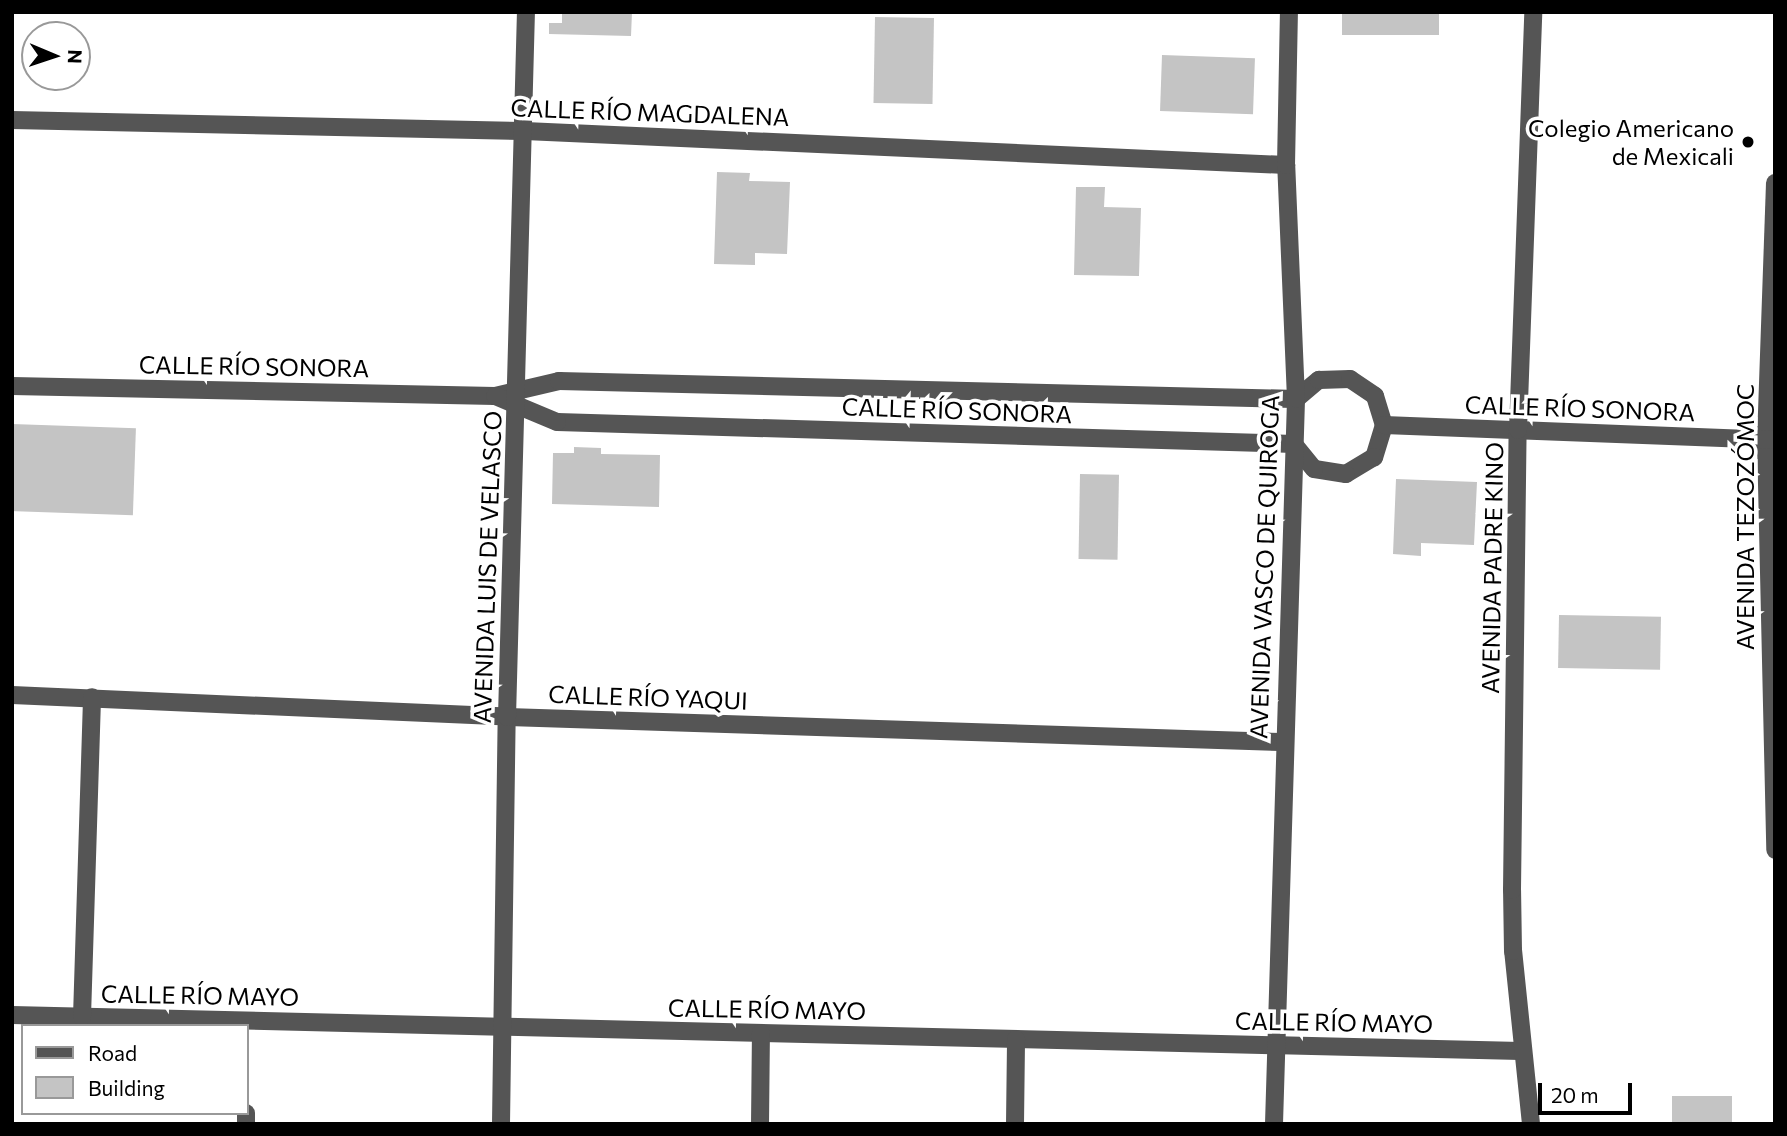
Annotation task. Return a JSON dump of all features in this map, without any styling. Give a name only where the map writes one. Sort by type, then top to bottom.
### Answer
[{"type":"street","name":"AVENIDA LUIS DE VELASCO","points":[[501,1124],[500,1027],[526,12]]},
{"type":"street","name":"AVENIDA VASCO DE QUIROGA","points":[[1274,1124],[1273,1045],[1282,742],[1296,398],[1286,165],[1289,12]]},
{"type":"street","name":"AVENIDA PADRE KINO","points":[[1531,1124],[1521,1051],[1512,890],[1518,430],[1533,12]]},
{"type":"street","name":"CALLE RÍO MAGDALENA","points":[[12,120],[525,131],[1286,165]]},
{"type":"street","name":"AVENIDA TEZOZÓMOC","points":[[1775,183],[1771,440],[1775,850]]},
{"type":"street","points":[[1293,444],[1314,469],[1346,474],[1374,457],[1384,425],[1375,397],[1350,379],[1319,380],[1296,398]]},
{"type":"street","name":"CALLE RÍO SONORA","points":[[516,398],[559,381],[1296,398]]},
{"type":"street","name":"CALLE RÍO SONORA","points":[[12,386],[495,396],[516,398],[558,422],[1293,444]]},
{"type":"street","name":"CALLE RÍO SONORA","points":[[1384,425],[1771,440]]},
{"type":"street","name":"CALLE RÍO YAQUI","points":[[12,695],[507,717],[1282,742]]},
{"type":"street","points":[[82,1017],[92,697]]},
{"type":"street","name":"CALLE RÍO MAYO","points":[[12,1015],[245,1023],[1521,1051]]},
{"type":"street","points":[[760,1124],[761,1033]]},
{"type":"street","points":[[1015,1124],[1016,1039]]},
{"type":"building","points":[[562,12],[632,12],[631,36],[549,34],[549,23],[562,23]]},
{"type":"building","points":[[1342,12],[1439,12],[1439,35],[1342,35]]},
{"type":"building","points":[[875,17],[934,18],[932,104],[873,103]]},
{"type":"building","points":[[1162,55],[1255,58],[1253,114],[1160,111]]},
{"type":"building","points":[[717,172],[750,173],[749,181],[790,182],[787,254],[755,253],[755,265],[714,264]]},
{"type":"building","points":[[1076,187],[1105,187],[1104,207],[1141,208],[1139,276],[1074,275]]},
{"type":"building","points":[[12,424],[136,428],[133,515],[12,511]]},
{"type":"building","points":[[574,447],[601,448],[601,454],[660,455],[659,507],[552,504],[553,453],[574,453]]},
{"type":"building","points":[[1080,474],[1119,475],[1118,560],[1079,559]]},
{"type":"building","points":[[1396,479],[1477,482],[1474,545],[1421,543],[1421,556],[1393,554]]},
{"type":"building","points":[[1559,615],[1661,617],[1660,670],[1558,668]]},
{"type":"building","points":[[1672,1096],[1732,1096],[1732,1124],[1672,1124]]},
{"type":"place","name":"Colegio Americano de Mexicali","points":[[1748,142]]}]
